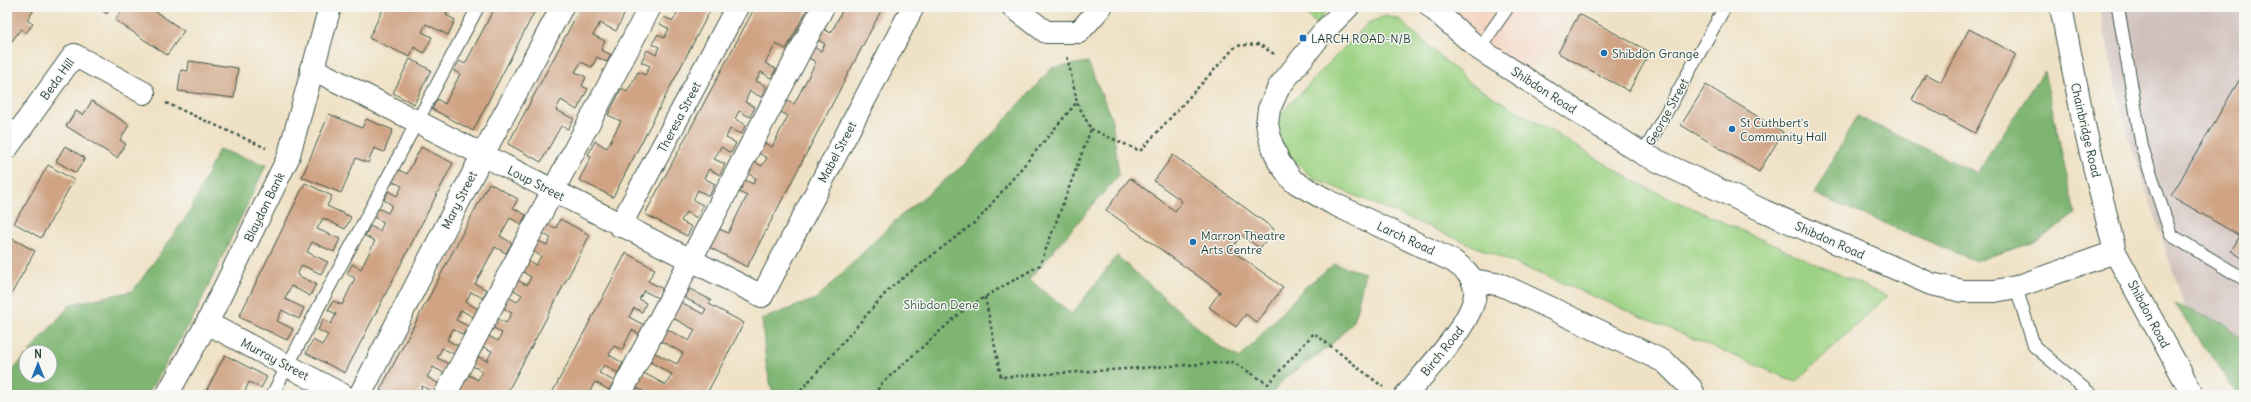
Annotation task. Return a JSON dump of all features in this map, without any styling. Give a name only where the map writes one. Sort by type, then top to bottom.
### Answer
[{"type":"street","name":"Blaydon Bank","points":[[167,395],[207,323],[288,158],[311,68],[330,7]]},
{"type":"street","name":"Mary Street","points":[[360,395],[482,156],[562,7]]},
{"type":"street","points":[[445,395],[650,7]]},
{"type":"street","name":"Theresa Street","points":[[620,226],[737,7]]},
{"type":"street","points":[[620,395],[692,261],[823,7]]},
{"type":"street","name":"Mabel Street","points":[[762,296],[913,7]]},
{"type":"street","points":[[1014,7],[1046,32],[1062,33],[1080,32],[1101,7]]},
{"type":"street","name":"Larch Road","points":[[1348,7],[1324,31],[1296,68],[1279,87],[1270,109],[1267,124],[1271,142],[1279,162],[1293,182],[1332,203],[1453,261],[1467,270],[1472,280]]},
{"type":"street","name":"Shibdon Road","points":[[1432,7],[1480,49],[1643,154],[1764,212],[1931,284],[1963,291],[1995,291],[2016,287],[2115,252],[2193,395]]},
{"type":"street","name":"Chainbridge Road","points":[[2061,7],[2084,125],[2115,252]]},
{"type":"street","name":"Beda Hill","points":[[7,148],[74,55],[144,93]]},
{"type":"street","name":"Loup Street","points":[[311,68],[620,226],[762,296]]},
{"type":"street","points":[[1472,280],[1502,285],[1665,362],[1691,388],[1694,395]]},
{"type":"street","name":"Birch Road","points":[[1397,393],[1465,322],[1475,289],[1472,280]]},
{"type":"street","name":"Murray Street","points":[[207,323],[344,395]]},
{"type":"lane","points":[[272,395],[418,123],[478,7]]},
{"type":"lane","points":[[1480,49],[1508,7]]},
{"type":"lane","name":"George Street","points":[[1643,154],[1725,7]]},
{"type":"lane","points":[[2118,7],[2142,147],[2171,235],[2244,279]]},
{"type":"lane","points":[[2016,287],[2034,346],[2092,395]]},
{"type":"path","points":[[1062,33],[1077,102],[1091,129],[1140,151],[1236,46],[1259,44],[1296,68]]},
{"type":"path","points":[[144,93],[288,158]]},
{"type":"path","points":[[797,395],[890,288],[978,220],[1077,102]]},
{"type":"path","points":[[874,395],[882,383],[966,308],[1040,265],[1091,129]]},
{"type":"path","points":[[985,297],[1001,377],[1232,362],[1268,384],[1314,333],[1397,393]]},
{"type":"shaded area","points":[[1439,7],[1571,7],[1530,76]]},
{"type":"shaded area","points":[[2099,7],[2244,7],[2244,353],[2186,311],[2125,125]]},
{"type":"green space","points":[[1300,7],[1330,7],[1316,24]]},
{"type":"green space","points":[[1385,16],[1399,19],[1470,83],[1643,186],[1887,296],[1796,382],[1313,178],[1282,149],[1275,119],[1368,23]]},
{"type":"green space","name":"Shibdon Dene","points":[[1088,62],[1112,120],[1119,175],[1029,279],[1072,314],[1117,256],[1219,346],[1240,358],[1305,287],[1335,264],[1365,273],[1354,321],[1330,346],[1283,380],[1271,395],[773,395],[766,364],[762,319],[816,299],[898,218],[966,163],[1052,68]]},
{"type":"green space","points":[[2044,71],[2075,214],[2038,241],[1976,261],[1814,194],[1857,116],[1977,173]]},
{"type":"green space","points":[[219,149],[266,165],[194,316],[147,395],[7,395],[7,377],[18,364],[18,384],[58,384],[58,344],[36,344],[71,304],[133,291],[189,213]]},
{"type":"green space","points":[[2175,304],[2224,324],[2244,341],[2244,395],[2238,395]]},
{"type":"building","points":[[7,7],[36,7],[27,20],[33,24],[26,33],[21,29],[9,45],[7,44]]},
{"type":"building","points":[[97,7],[111,7],[107,14]]},
{"type":"building","points":[[124,7],[149,7],[184,31],[167,55],[115,20]]},
{"type":"building","points":[[384,7],[450,7],[446,15],[455,20],[448,35],[426,24],[422,32],[432,37],[424,53],[414,47],[410,57],[369,38]]},
{"type":"building","points":[[495,7],[537,7],[473,131],[432,109],[437,99],[445,104],[460,74],[454,71],[459,61],[465,64]]},
{"type":"building","points":[[581,7],[628,7],[616,31],[600,23],[593,35],[605,41],[601,50],[611,55],[607,62],[597,57],[592,67],[581,62],[575,72],[586,77],[582,86],[588,89],[577,110],[561,100],[556,110],[574,119],[568,129],[561,126],[541,162],[508,144]]},
{"type":"building","points":[[670,7],[712,7],[613,197],[579,180],[591,157],[588,155],[595,141],[607,148],[621,121],[608,115],[622,88],[627,92],[638,72],[645,75],[650,66],[641,62],[647,50],[656,55],[659,47],[652,44],[658,34],[664,38],[669,29],[660,24],[664,17],[673,21],[678,11]]},
{"type":"building","points":[[755,7],[802,7],[807,10],[786,49],[776,44],[765,63],[776,69],[771,78],[761,72],[756,81],[766,86],[761,97],[750,91],[745,102],[755,107],[750,117],[739,111],[735,119],[746,125],[741,134],[730,129],[726,138],[736,143],[731,153],[721,147],[714,159],[725,164],[720,175],[709,169],[704,178],[715,184],[709,196],[698,190],[693,200],[703,205],[697,218],[686,212],[681,221],[692,227],[687,236],[645,214]]},
{"type":"building","points":[[844,7],[883,7],[747,267],[709,247],[719,229],[728,233],[747,196],[737,191],[743,179],[753,184],[756,178],[745,172],[751,160],[762,166],[767,158],[757,152],[762,142],[772,147],[788,116],[779,111],[785,100],[794,104],[816,62],[805,56],[810,45],[821,51],[825,44],[815,38],[820,27],[831,33]]},
{"type":"building","name":"Shibdon Grange","points":[[1579,14],[1650,52],[1629,91],[1558,53]]},
{"type":"building","points":[[1969,29],[2016,54],[1975,133],[1912,100],[1926,74],[1941,82]]},
{"type":"building","points":[[410,59],[431,70],[414,104],[393,93]]},
{"type":"building","points":[[189,61],[238,68],[234,98],[178,91],[181,70],[188,71]]},
{"type":"building","points":[[2244,72],[2244,259],[2231,251],[2240,236],[2171,196]]},
{"type":"building","name":"St Cuthbert's Community Hall","points":[[1706,85],[1783,132],[1759,172],[1681,125]]},
{"type":"building","points":[[92,101],[129,125],[120,140],[126,144],[117,158],[66,126],[76,111],[83,115]]},
{"type":"building","points":[[329,114],[362,128],[366,119],[393,130],[384,152],[374,148],[368,163],[356,158],[341,193],[302,177]]},
{"type":"building","points":[[65,146],[85,158],[76,173],[56,161]]},
{"type":"building","points":[[421,147],[453,163],[345,373],[306,353],[313,340],[322,345],[328,335],[318,330],[323,319],[331,324],[336,314],[328,310],[333,301],[342,305],[355,278],[347,274],[352,264],[361,269],[375,241],[365,236],[370,226],[380,231],[384,222],[373,217],[378,208],[388,213],[392,205],[384,200],[388,191],[397,196],[402,186],[391,181],[397,169],[407,174]]},
{"type":"building","name":"Marron Theatre Arts Centre","points":[[1173,155],[1274,229],[1260,248],[1241,235],[1231,250],[1283,287],[1257,323],[1246,314],[1236,327],[1209,307],[1220,292],[1106,210],[1130,178],[1175,211],[1182,201],[1154,181]]},
{"type":"building","points":[[48,165],[74,180],[41,238],[14,223]]},
{"type":"building","points":[[305,183],[332,196],[327,206],[351,217],[345,229],[323,218],[317,229],[340,239],[334,252],[312,242],[307,252],[328,262],[321,274],[302,265],[297,275],[316,284],[310,296],[291,286],[285,299],[304,308],[299,319],[282,310],[277,321],[293,329],[287,340],[239,317]]},
{"type":"building","points":[[489,183],[518,199],[513,208],[526,215],[521,224],[510,218],[500,236],[512,243],[506,253],[495,247],[475,284],[487,290],[483,298],[471,292],[466,302],[478,309],[473,317],[461,310],[456,320],[468,326],[463,335],[453,329],[447,340],[458,346],[454,354],[442,348],[437,358],[449,364],[444,373],[433,367],[427,377],[439,384],[434,393],[422,386],[418,395],[389,395],[380,390]]},
{"type":"building","points":[[560,219],[590,235],[506,395],[453,395],[465,373],[478,380],[482,371],[469,364],[474,355],[487,361],[492,351],[479,345],[485,334],[498,341],[502,333],[491,326],[496,318],[506,323],[512,313],[502,307],[507,296],[517,302],[522,295],[512,289],[517,280],[527,285],[531,277],[520,270],[526,260],[536,265],[541,256],[531,250],[536,240],[547,245],[551,238],[540,232],[544,223],[556,228]]},
{"type":"building","points":[[7,236],[35,251],[7,302]]},
{"type":"building","points":[[626,253],[655,269],[648,281],[663,289],[658,298],[644,291],[639,299],[646,303],[642,312],[634,308],[629,317],[644,325],[639,334],[632,330],[622,350],[614,346],[609,355],[623,363],[618,373],[604,365],[599,373],[614,381],[609,390],[595,382],[589,393],[594,395],[551,395]]},
{"type":"building","points":[[690,289],[711,300],[709,304],[744,323],[706,395],[650,395],[635,387],[642,372],[666,385],[672,374],[648,361],[653,352],[677,364],[683,353],[659,340],[665,328],[689,341],[695,330],[671,317],[679,301],[703,314],[706,309],[685,298]]},
{"type":"building","points":[[225,355],[267,377],[261,388],[249,382],[245,391],[253,395],[204,395]]},
{"type":"place","name":"LARCH ROAD-N/B","points":[[1303,38]]},
{"type":"place","name":"Shibdon Grange","points":[[1604,53]]},
{"type":"place","name":"St Cuthbert's Community Hall","points":[[1732,129]]},
{"type":"place","name":"Marron Theatre Arts Centre","points":[[1193,242]]}]
